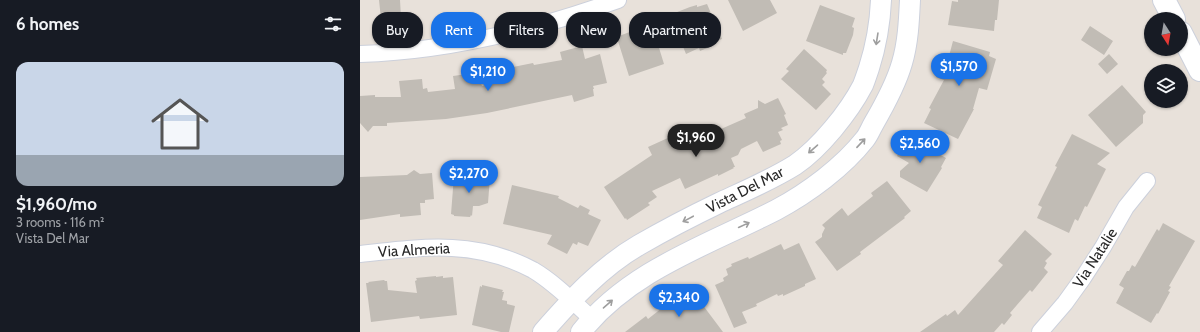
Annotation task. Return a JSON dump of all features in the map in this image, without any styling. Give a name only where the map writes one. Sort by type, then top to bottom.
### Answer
[{"type":"main road","points":[[1164,0],[1170,12]]},
{"type":"main road","points":[[1188,47],[1200,70]]},
{"type":"street","points":[[360,54],[422,49],[474,40],[549,23],[618,0]]},
{"type":"street","name":"Vista Del Mar","points":[[543,332],[571,300],[606,268],[638,246],[717,204],[769,180],[796,164],[817,146],[839,123],[863,85],[875,48],[881,0]]},
{"type":"street","name":"Vista Del Mar","points":[[586,325],[617,297],[669,261],[777,209],[817,185],[842,163],[866,138],[885,104],[902,63],[909,22],[910,0]]},
{"type":"street","name":"Via Natalie","points":[[1040,332],[1065,303],[1083,278],[1103,248],[1126,207],[1147,181]]},
{"type":"street","name":"Via Almeria","points":[[360,254],[419,247],[454,247],[484,251],[533,271],[554,285],[571,300],[586,325]]},
{"type":"building","points":[[379,0],[400,0],[401,12],[380,12]]},
{"type":"building","points":[[728,0],[770,0],[777,13],[743,31]]},
{"type":"building","points":[[958,0],[999,0],[997,20],[995,20],[994,31],[948,25],[952,1],[958,2]]},
{"type":"building","points":[[707,4],[710,12],[677,12],[697,5],[697,7]]},
{"type":"building","points":[[820,5],[855,18],[852,27],[854,28],[853,35],[846,53],[843,53],[843,55],[806,41]]},
{"type":"building","points":[[1090,26],[1113,41],[1104,55],[1081,40]]},
{"type":"building","points":[[629,32],[629,48],[659,48],[664,64],[629,76],[620,48],[621,35]]},
{"type":"building","points":[[953,41],[990,52],[989,56],[996,59],[987,90],[979,88],[974,109],[958,139],[924,123],[931,109],[929,108],[944,80],[936,77],[941,56],[943,54],[949,56]]},
{"type":"building","points":[[575,48],[582,48],[585,59],[600,54],[607,83],[593,86],[594,96],[574,102],[572,95],[487,113],[446,119],[387,123],[387,126],[373,126],[368,132],[360,123],[360,96],[375,95],[375,97],[401,97],[399,81],[422,79],[423,89],[427,88],[428,92],[455,89],[453,76],[474,73],[476,84],[481,83],[482,86],[511,81],[508,68],[533,63],[534,65],[562,60],[560,52]]},
{"type":"building","points":[[684,48],[699,48],[686,54]]},
{"type":"building","points":[[699,48],[707,48],[700,51]]},
{"type":"building","points":[[804,49],[827,70],[827,73],[822,79],[825,82],[822,85],[831,94],[816,110],[781,79],[789,71],[786,69]]},
{"type":"building","points":[[1109,54],[1118,64],[1107,74],[1098,64]]},
{"type":"building","points":[[1122,85],[1146,112],[1143,115],[1143,123],[1116,147],[1088,115]]},
{"type":"building","points":[[778,98],[786,114],[784,115],[788,125],[781,128],[783,130],[778,132],[782,140],[780,141],[781,144],[763,152],[757,141],[741,149],[738,155],[731,158],[735,167],[733,167],[734,168],[718,176],[718,174],[685,189],[680,178],[652,191],[657,197],[648,203],[650,205],[627,220],[604,187],[652,155],[648,147],[681,132],[687,144],[746,118],[744,114],[758,108],[758,100],[765,104]]},
{"type":"building","points":[[1072,134],[1110,153],[1097,164],[1106,169],[1087,207],[1085,206],[1078,221],[1075,219],[1069,233],[1037,218],[1042,207],[1038,205],[1057,167],[1055,166]]},
{"type":"building","points":[[907,136],[946,158],[941,167],[942,168],[927,192],[900,177],[900,171],[909,163],[897,156]]},
{"type":"building","points":[[414,170],[420,174],[432,173],[434,199],[425,200],[425,203],[420,203],[421,215],[400,217],[400,214],[360,220],[360,177],[407,175]]},
{"type":"building","points":[[454,176],[490,177],[488,203],[473,206],[472,216],[471,215],[470,217],[454,216],[451,214]]},
{"type":"building","points":[[887,181],[911,211],[904,217],[905,218],[860,252],[861,254],[837,271],[815,242],[822,237],[825,228],[822,225],[842,208],[848,216],[873,196],[871,193]]},
{"type":"building","points":[[512,185],[559,196],[558,198],[578,208],[580,205],[590,210],[588,214],[601,220],[588,246],[578,242],[577,245],[573,243],[567,254],[547,244],[552,235],[503,224]]},
{"type":"building","points":[[1163,223],[1195,241],[1169,286],[1171,287],[1168,291],[1170,292],[1158,314],[1157,313],[1151,323],[1116,303],[1124,288],[1119,285],[1127,271],[1129,271],[1132,265],[1135,267],[1157,229],[1159,231]]},
{"type":"building","points":[[1025,230],[1052,254],[1045,261],[1047,263],[1044,268],[1048,272],[1032,292],[1030,290],[1010,313],[1012,315],[1004,325],[1002,323],[994,332],[920,332],[946,314],[947,316],[955,310],[958,315],[1003,265],[998,261]]},
{"type":"building","points":[[799,243],[816,279],[783,296],[783,294],[778,296],[777,294],[756,304],[757,306],[742,312],[747,323],[734,328],[715,285],[724,281],[723,278],[728,275],[726,269],[732,266],[731,264],[748,257],[749,259],[781,244],[784,250]]},
{"type":"building","points":[[443,276],[443,278],[453,277],[457,315],[420,319],[419,316],[371,322],[366,283],[384,280],[387,281],[388,290],[417,293],[416,278]]},
{"type":"building","points":[[482,285],[503,290],[502,300],[507,301],[507,304],[515,306],[509,332],[501,332],[472,325],[480,286],[482,287]]},
{"type":"building","points":[[693,292],[723,332],[625,332],[646,316],[648,319],[676,297],[679,302]]}]
